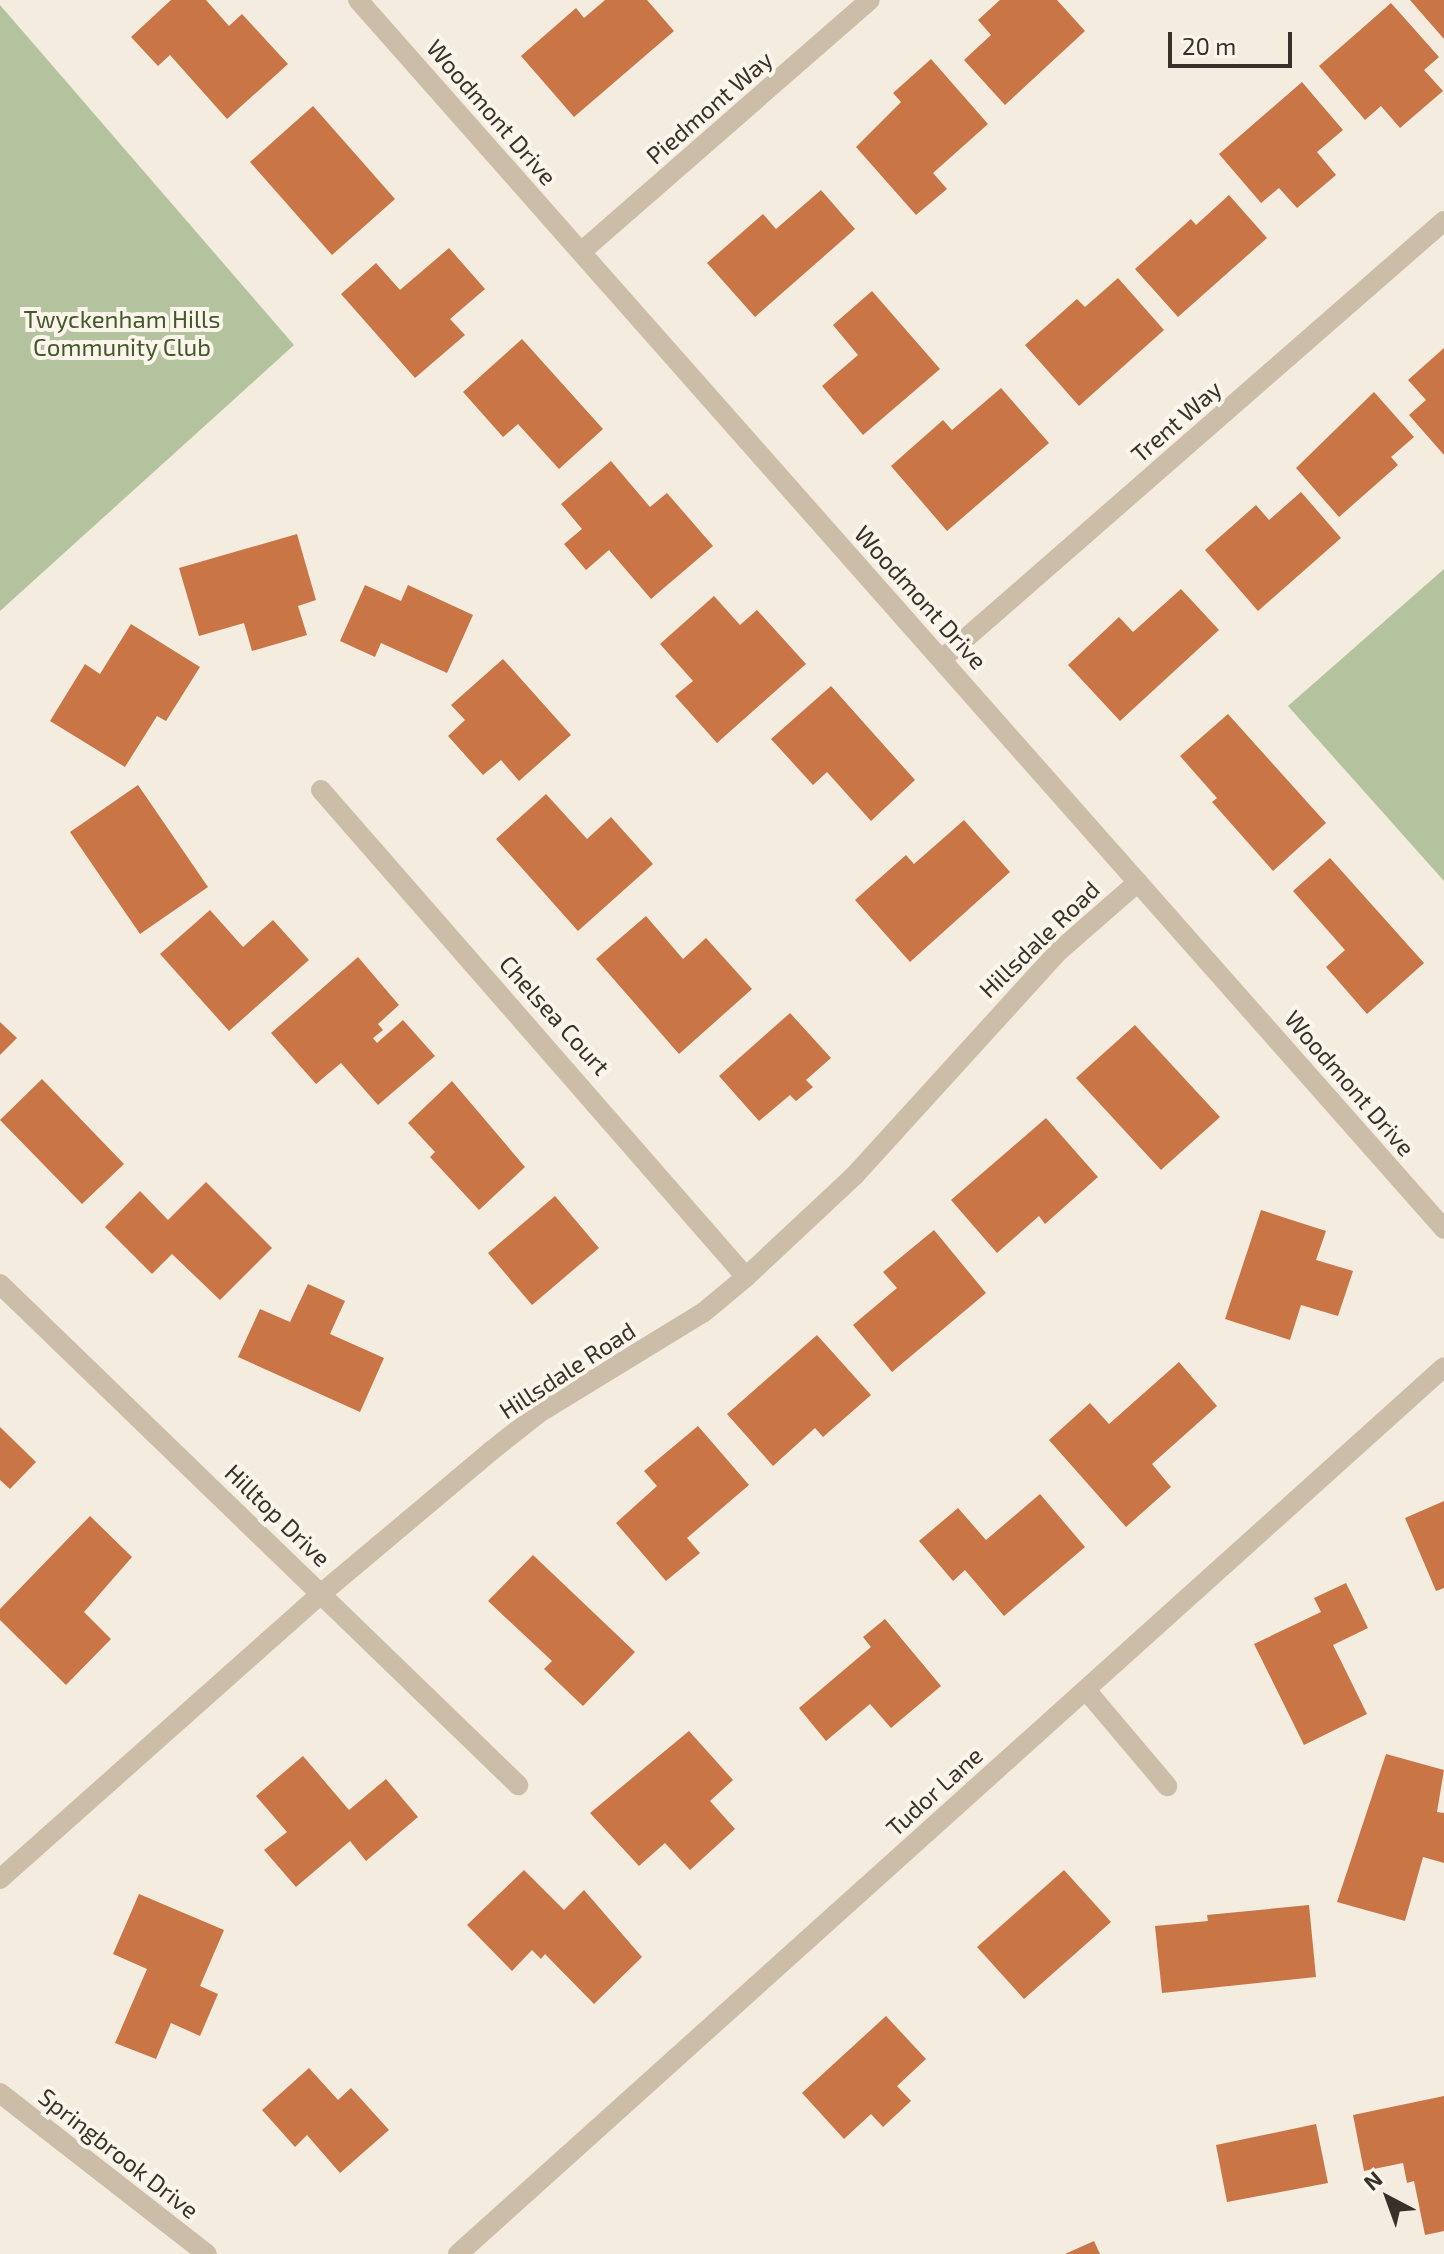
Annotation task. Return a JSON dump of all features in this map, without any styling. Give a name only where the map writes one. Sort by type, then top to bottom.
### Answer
[{"type":"street","name":"Woodmont Drive","points":[[358,0],[1444,1229]]},
{"type":"street","name":"Piedmont Way","points":[[581,252],[870,0]]},
{"type":"street","name":"Trent Way","points":[[942,659],[1444,221]]},
{"type":"street","name":"Chelsea Court","points":[[321,790],[746,1277]]},
{"type":"street","name":"Hillsdale Road","points":[[0,1879],[322,1593],[539,1413],[655,1344],[746,1277],[855,1175],[1059,951],[1138,882]]},
{"type":"street","name":"Hilltop Drive","points":[[0,1284],[518,1785]]},
{"type":"street","name":"Tudor Lane","points":[[458,2254],[1444,1367]]},
{"type":"street","points":[[1086,1690],[1167,1786]]},
{"type":"street","name":"Springbrook Drive","points":[[0,2093],[207,2254]]},
{"type":"green space","name":"Twyckenham Hills Community Club","points":[[0,5],[294,345],[0,611]]},
{"type":"green space","points":[[1444,569],[1444,881],[1288,706]]},
{"type":"building","points":[[171,0],[206,0],[229,26],[242,14],[288,64],[227,119],[170,55],[158,66],[131,37]]},
{"type":"building","points":[[605,0],[647,0],[674,31],[574,117],[521,56],[576,8],[584,18]]},
{"type":"building","points":[[1000,0],[1057,0],[1085,31],[1005,105],[964,60],[991,35],[978,20]]},
{"type":"building","points":[[1410,0],[1444,0],[1444,39]]},
{"type":"building","points":[[1391,3],[1439,57],[1424,70],[1443,91],[1400,128],[1381,106],[1365,120],[1319,66]]},
{"type":"building","points":[[931,59],[988,124],[933,173],[947,189],[916,215],[856,147],[901,102],[893,93]]},
{"type":"building","points":[[1302,82],[1343,130],[1317,152],[1336,175],[1297,208],[1279,188],[1261,203],[1219,154]]},
{"type":"building","points":[[313,106],[395,199],[332,255],[250,162]]},
{"type":"building","points":[[821,190],[855,229],[755,317],[707,263],[763,214],[776,229]]},
{"type":"building","points":[[1229,195],[1267,238],[1178,317],[1135,269],[1191,219],[1196,225]]},
{"type":"building","points":[[449,248],[485,289],[450,319],[465,335],[415,378],[341,294],[376,263],[400,290]]},
{"type":"building","points":[[1118,278],[1164,330],[1079,406],[1025,345],[1077,299],[1085,307]]},
{"type":"building","points":[[872,291],[940,369],[863,435],[822,386],[858,355],[833,325]]},
{"type":"building","points":[[522,339],[603,429],[559,469],[518,424],[503,437],[463,392]]},
{"type":"building","points":[[1444,348],[1444,455],[1409,415],[1426,400],[1408,380]]},
{"type":"building","points":[[1001,388],[1049,443],[947,531],[891,466],[943,420],[952,430]]},
{"type":"building","points":[[1374,392],[1414,437],[1391,457],[1398,465],[1339,517],[1296,468]]},
{"type":"building","points":[[611,461],[650,507],[667,493],[713,546],[651,599],[609,550],[586,570],[564,544],[582,529],[561,504]]},
{"type":"building","points":[[1301,492],[1341,538],[1258,611],[1205,550],[1256,505],[1269,520]]},
{"type":"building","points":[[297,534],[316,600],[298,606],[307,635],[252,651],[244,623],[199,636],[179,568]]},
{"type":"building","points":[[365,585],[401,601],[408,585],[473,615],[447,673],[381,643],[375,657],[340,641]]},
{"type":"building","points":[[1181,589],[1219,630],[1120,721],[1068,665],[1119,617],[1133,632]]},
{"type":"building","points":[[714,596],[740,625],[757,610],[806,664],[717,743],[675,696],[693,681],[660,644]]},
{"type":"building","points":[[131,624],[200,667],[166,721],[157,716],[125,767],[50,721],[85,664],[100,674]]},
{"type":"building","points":[[503,659],[571,735],[519,781],[501,760],[483,775],[448,736],[465,720],[451,705]]},
{"type":"building","points":[[831,686],[915,780],[871,821],[827,772],[813,785],[771,739]]},
{"type":"building","points":[[1228,714],[1326,823],[1273,871],[1212,802],[1217,798],[1180,756]]},
{"type":"building","points":[[138,785],[208,887],[140,934],[70,832]]},
{"type":"building","points":[[546,794],[587,839],[611,817],[653,864],[578,931],[496,839]]},
{"type":"building","points":[[964,820],[1010,872],[910,962],[855,900],[906,855],[914,864]]},
{"type":"building","points":[[1330,858],[1424,963],[1367,1014],[1326,967],[1345,950],[1293,891]]},
{"type":"building","points":[[210,910],[243,947],[273,920],[309,960],[229,1031],[160,954]]},
{"type":"building","points":[[646,916],[683,959],[706,938],[752,989],[679,1054],[596,959]]},
{"type":"building","points":[[358,957],[399,1005],[378,1024],[383,1030],[373,1038],[377,1043],[403,1020],[435,1056],[378,1105],[341,1063],[316,1084],[271,1033]]},
{"type":"building","points":[[790,1013],[831,1058],[806,1080],[813,1087],[796,1101],[790,1095],[759,1121],[719,1076]]},
{"type":"building","points":[[0,1022],[17,1038],[0,1055]]},
{"type":"building","points":[[1135,1025],[1220,1117],[1161,1170],[1076,1078]]},
{"type":"building","points":[[42,1079],[124,1164],[82,1204],[0,1120]]},
{"type":"building","points":[[452,1081],[525,1167],[479,1210],[430,1157],[435,1152],[408,1123]]},
{"type":"building","points":[[1046,1118],[1098,1177],[1045,1224],[1039,1216],[997,1253],[951,1200]]},
{"type":"building","points":[[206,1182],[272,1248],[220,1300],[172,1254],[152,1274],[105,1227],[140,1191],[168,1220]]},
{"type":"building","points":[[555,1196],[599,1248],[532,1305],[488,1253]]},
{"type":"building","points":[[1261,1210],[1326,1231],[1316,1260],[1353,1271],[1338,1316],[1301,1305],[1290,1340],[1225,1319]]},
{"type":"building","points":[[934,1230],[986,1293],[892,1372],[853,1325],[897,1288],[883,1272]]},
{"type":"building","points":[[308,1284],[345,1301],[330,1334],[384,1358],[360,1412],[238,1357],[260,1309],[290,1322]]},
{"type":"building","points":[[817,1335],[871,1395],[823,1437],[815,1428],[773,1466],[727,1414]]},
{"type":"building","points":[[1179,1362],[1217,1406],[1152,1464],[1171,1487],[1126,1527],[1049,1440],[1090,1403],[1109,1424]]},
{"type":"building","points":[[698,1426],[749,1485],[687,1538],[700,1553],[666,1581],[616,1523],[657,1486],[644,1471]]},
{"type":"building","points":[[0,1427],[36,1462],[10,1489],[0,1480]]},
{"type":"building","points":[[1040,1494],[1085,1547],[1004,1616],[965,1570],[953,1581],[919,1541],[958,1508],[986,1540]]},
{"type":"building","points":[[1444,1501],[1444,1588],[1436,1591],[1405,1518]]},
{"type":"building","points":[[90,1516],[132,1557],[84,1612],[111,1639],[66,1685],[0,1620],[0,1609]]},
{"type":"building","points":[[533,1555],[635,1652],[583,1706],[544,1669],[552,1661],[488,1601]]},
{"type":"building","points":[[1346,1583],[1368,1628],[1333,1645],[1367,1714],[1304,1745],[1254,1644],[1321,1612],[1314,1598]]},
{"type":"building","points":[[885,1619],[941,1686],[891,1728],[870,1704],[826,1741],[799,1708],[871,1647],[863,1637]]},
{"type":"building","points":[[689,1731],[733,1780],[710,1801],[735,1829],[690,1870],[665,1843],[639,1866],[590,1813]]},
{"type":"building","points":[[1386,1754],[1444,1770],[1437,1812],[1444,1813],[1444,1863],[1423,1857],[1405,1921],[1337,1902]]},
{"type":"building","points":[[303,1756],[349,1810],[386,1779],[418,1817],[366,1861],[350,1841],[296,1887],[264,1850],[287,1832],[256,1796]]},
{"type":"building","points":[[524,1870],[564,1910],[584,1890],[642,1957],[594,2004],[545,1954],[541,1959],[532,1950],[512,1971],[467,1925]]},
{"type":"building","points":[[1064,1870],[1111,1922],[1024,1999],[977,1947]]},
{"type":"building","points":[[139,1894],[224,1930],[200,1986],[218,1994],[200,2036],[171,2023],[156,2059],[115,2043],[147,1969],[113,1954]]},
{"type":"building","points":[[1309,1905],[1316,1977],[1162,1993],[1155,1926],[1208,1921],[1207,1915]]},
{"type":"building","points":[[886,2016],[926,2059],[897,2086],[911,2101],[883,2127],[871,2114],[844,2139],[802,2093]]},
{"type":"building","points":[[309,2068],[338,2100],[351,2088],[389,2130],[340,2173],[307,2135],[295,2147],[262,2110]]},
{"type":"building","points":[[1444,2096],[1444,2231],[1425,2235],[1414,2181],[1407,2183],[1403,2163],[1364,2171],[1353,2115]]},
{"type":"building","points":[[1316,2124],[1328,2183],[1227,2202],[1216,2145]]},
{"type":"building","points":[[1094,2241],[1100,2254],[1065,2254]]}]
